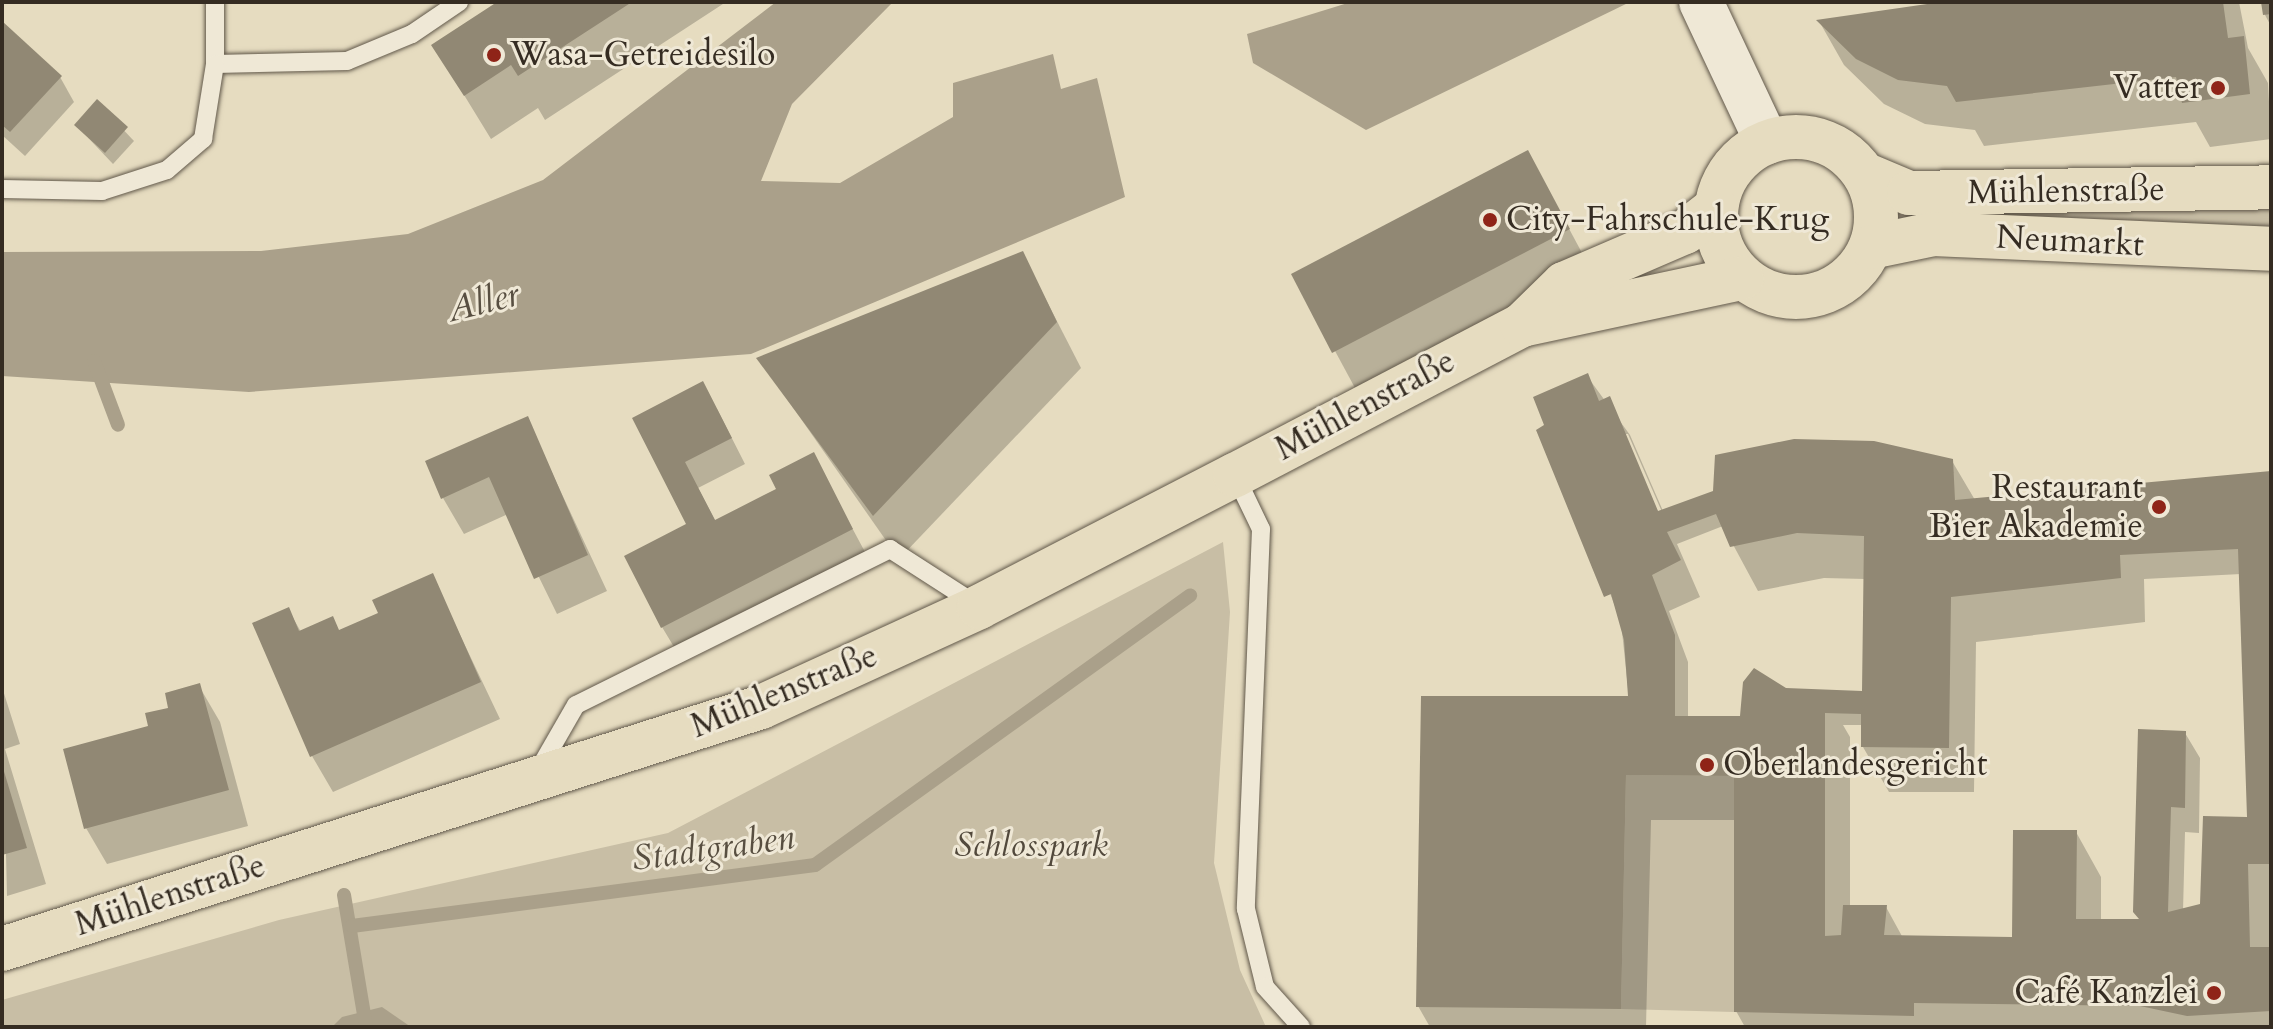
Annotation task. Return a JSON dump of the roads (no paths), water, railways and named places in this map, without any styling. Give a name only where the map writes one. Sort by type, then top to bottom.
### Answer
[{"type":"main road","name":"Mühlenstraße","points":[[1767,142],[1821,141],[1864,174],[1909,193],[2271,187]]},
{"type":"main road","points":[[1767,142],[1732,167],[1716,208],[1721,246],[1742,278],[1764,291],[1814,296],[1858,270],[1871,247],[1876,223],[1864,174]]},
{"type":"main road","name":"Mühlenstraße","points":[[1522,325],[1564,284],[1685,232],[1716,208]]},
{"type":"main road","name":"Neumarkt","points":[[1871,247],[1933,234],[2271,249]]},
{"type":"main road","name":"Mühlenstraße","points":[[2,949],[761,707],[979,607],[1522,325],[1742,278]]},
{"type":"street","points":[[1701,2],[1767,142]]},
{"type":"lane","points":[[2,189],[102,191],[167,170],[203,139],[215,64],[215,2]]},
{"type":"lane","points":[[215,64],[347,61],[412,34],[459,2]]},
{"type":"lane","points":[[1235,475],[1261,529],[1246,909],[1265,987],[1301,1027]]},
{"type":"lane","points":[[531,782],[576,705],[890,549],[979,607]]},
{"type":"water","name":"Aller","points":[[776,2],[893,2],[792,104],[761,181],[840,183],[953,117],[953,83],[1053,54],[1061,89],[1097,78],[1125,197],[751,354],[249,392],[2,376],[2,252],[261,251],[408,234],[543,180]]},
{"type":"water","points":[[1351,2],[1630,2],[1366,130],[1253,63],[1247,34]]},
{"type":"water","points":[[382,1007],[411,1027],[332,1027],[342,1017]]},
{"type":"waterway","name":"Stadtgraben","points":[[94,361],[118,425]]},
{"type":"waterway","name":"Stadtgraben","points":[[352,926],[815,865],[1190,596]]},
{"type":"waterway","name":"Stadtgraben","points":[[344,895],[366,1027]]},
{"type":"place","name":"Wasa-Getreidesilo","points":[[494,55]]},
{"type":"place","name":"Vatter","points":[[2218,88]]},
{"type":"place","name":"City-Fahrschule-Krug","points":[[1490,220]]},
{"type":"place","name":"Restaurant Bier Akademie","points":[[2159,507]]},
{"type":"place","name":"Oberlandesgericht","points":[[1707,765]]},
{"type":"place","name":"Café Kanzlei","points":[[2214,993]]},
{"type":"park label","name":"Schlosspark","points":[[1031,846]]}]
